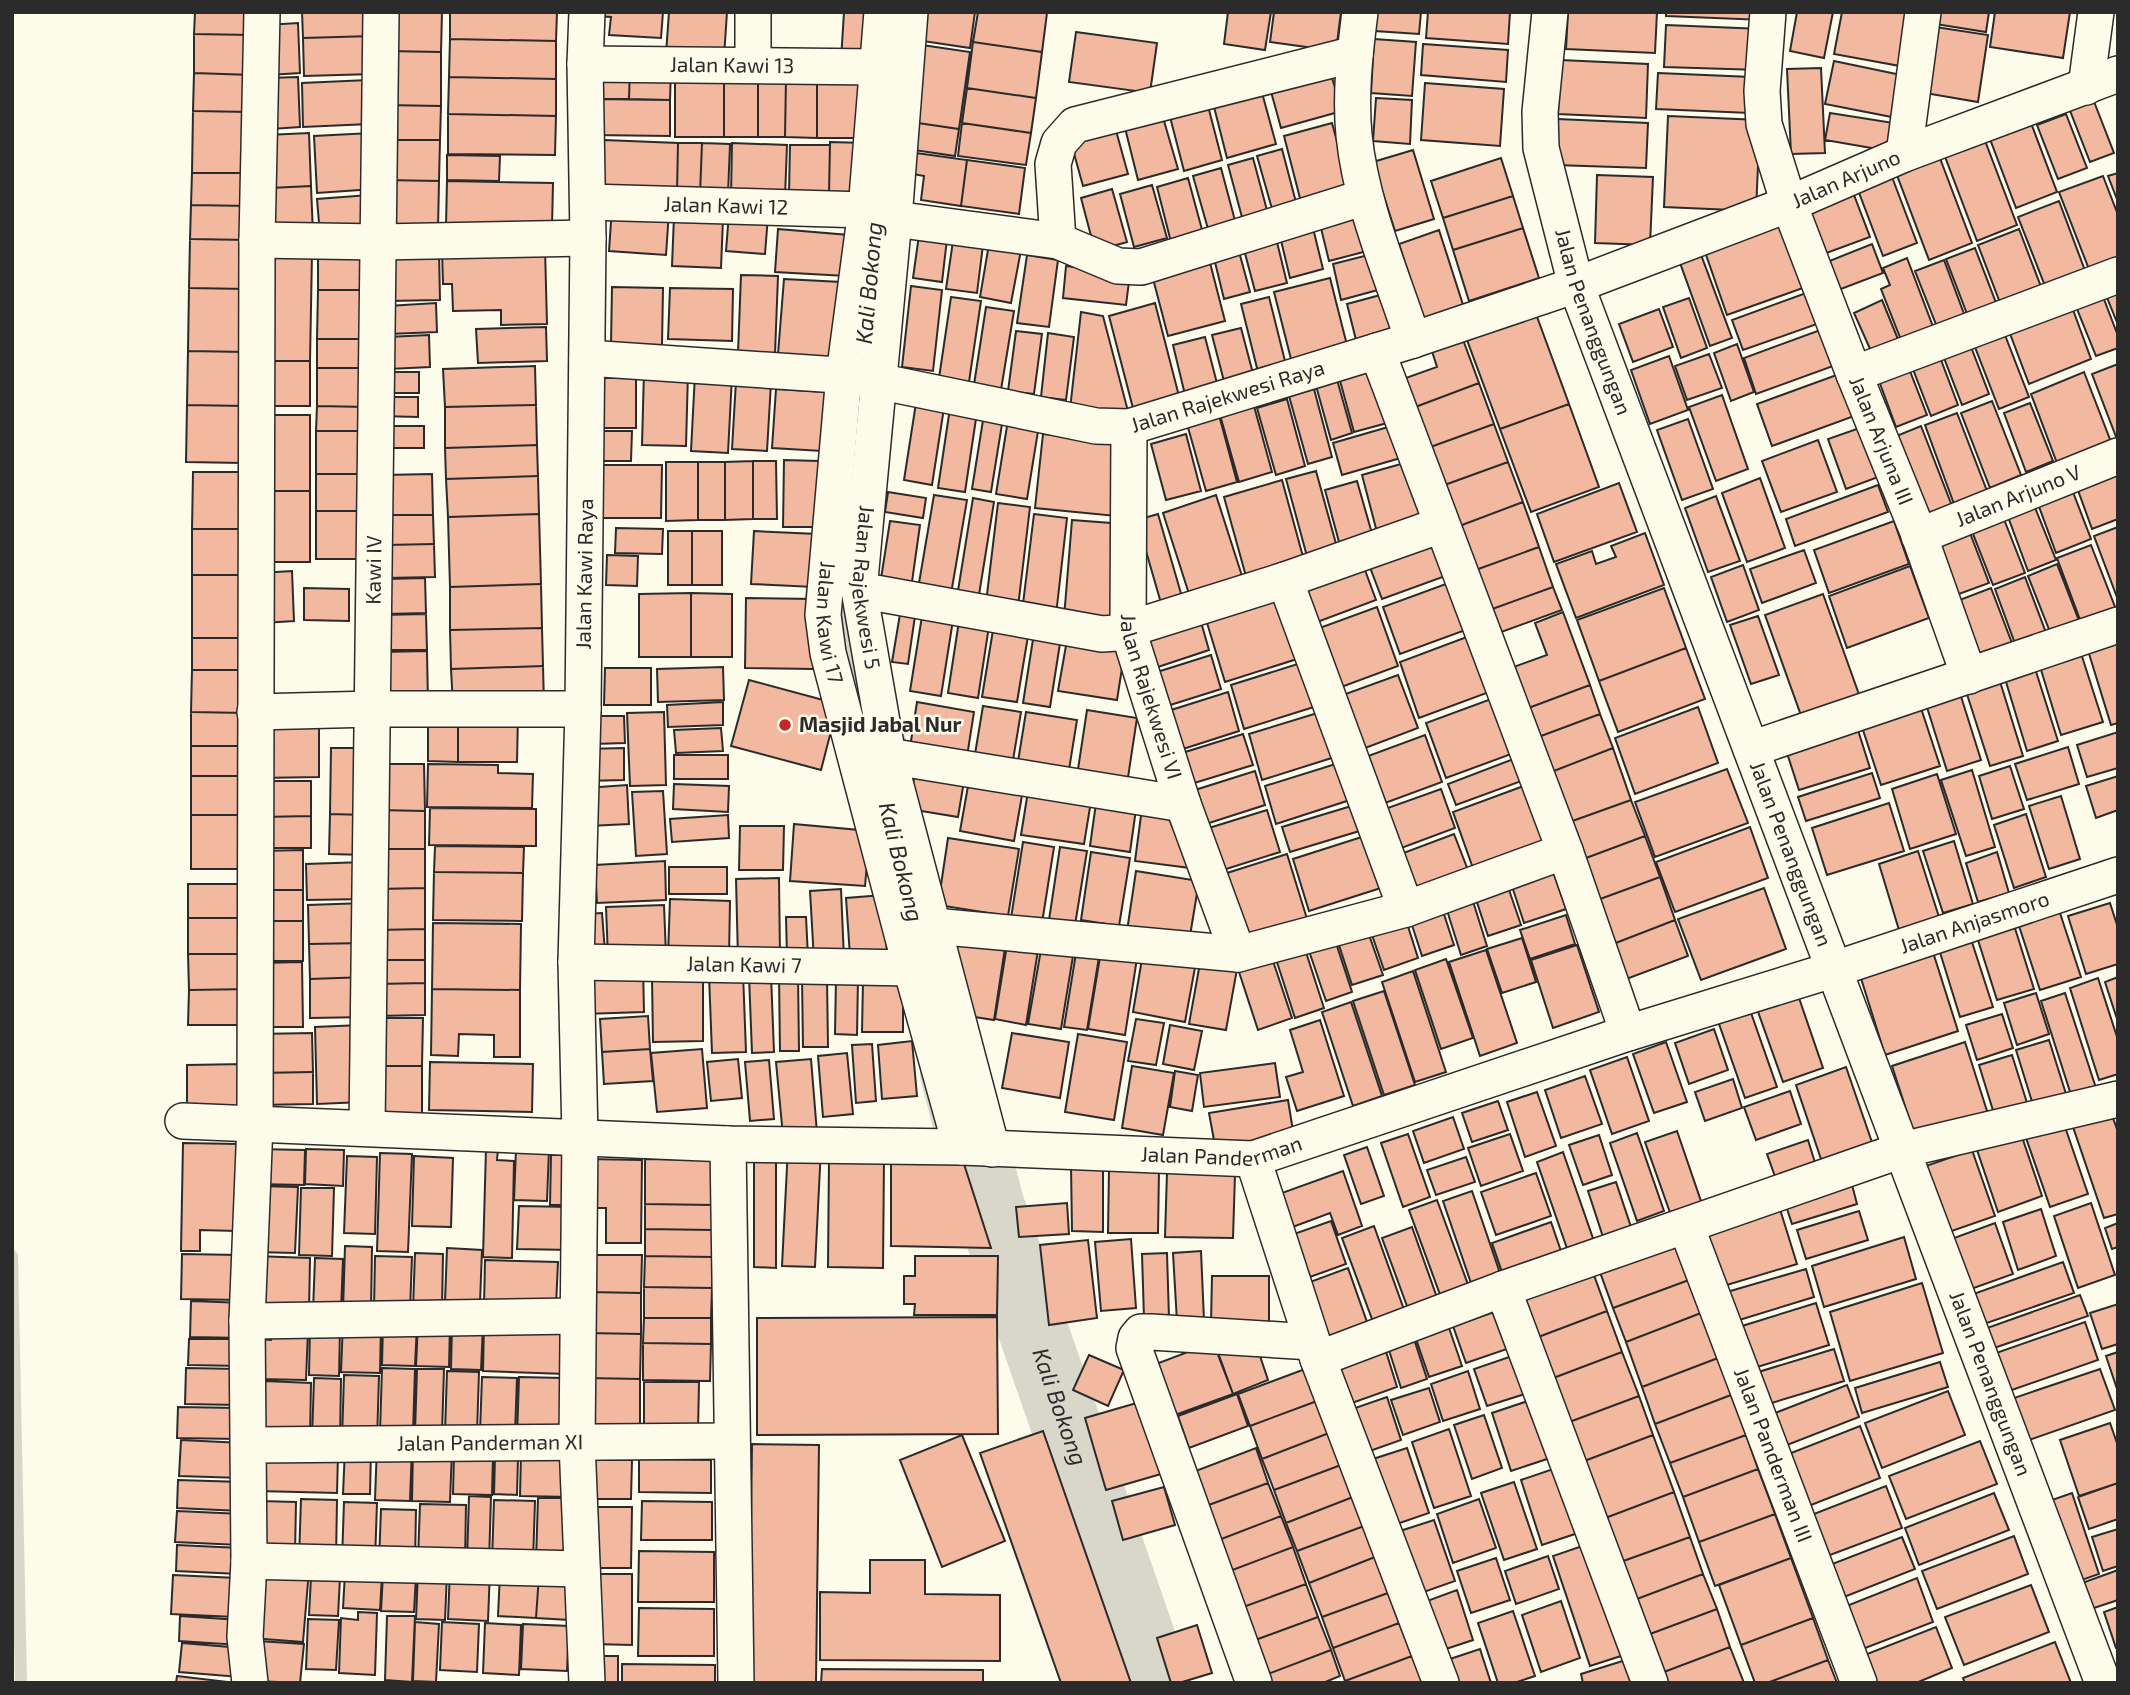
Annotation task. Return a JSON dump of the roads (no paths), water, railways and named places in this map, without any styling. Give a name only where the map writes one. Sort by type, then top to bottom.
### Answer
[{"type":"street","points":[[250,1683],[245,1637],[250,1445],[247,1321],[255,1124],[257,240],[262,12]]},
{"type":"street","name":"Kawi IV","points":[[367,1128],[381,12]]},
{"type":"street","name":"Jalan Kawi Raya","points":[[587,12],[585,64],[588,238],[583,709],[576,962],[580,1137],[577,1443],[587,1683]]},
{"type":"street","points":[[752,12],[753,65]]},
{"type":"street","points":[[880,214],[879,67],[882,12]]},
{"type":"street","points":[[862,378],[880,214],[910,12]]},
{"type":"street","points":[[1360,12],[1355,54],[1353,121],[1365,197],[1413,340]]},
{"type":"street","name":"Jalan Penanggungan","points":[[1550,12],[1540,112],[1541,148],[1576,285],[2103,1683]]},
{"type":"street","name":"Jalan Arjuna III","points":[[1768,12],[1762,91],[1763,116],[1789,204],[1919,536],[1969,676]]},
{"type":"street","points":[[1903,154],[1923,12]]},
{"type":"street","points":[[2096,12],[2108,84]]},
{"type":"street","points":[[1058,241],[1053,164],[1059,143],[1075,125],[1355,54]]},
{"type":"street","name":"Jalan Kawi 13","points":[[585,64],[879,67]]},
{"type":"street","name":"Jalan Arjuno","points":[[1576,285],[1789,204],[1903,154],[2108,84]]},
{"type":"street","name":"Jalan Kawi 12","points":[[588,202],[880,214],[1058,241],[1118,266],[1141,267],[1365,197]]},
{"type":"street","points":[[257,240],[379,242],[588,238]]},
{"type":"street","points":[[1854,374],[2118,275]]},
{"type":"street","name":"Jalan Rajekwesi Raya","points":[[587,358],[862,378],[1096,426],[1129,427],[1413,340],[1576,285]]},
{"type":"street","points":[[1377,351],[1565,850],[1628,1033]]},
{"type":"street","name":"Jalan Rajekwesi 5","points":[[862,378],[859,590],[888,756],[934,926],[977,1148]]},
{"type":"street","name":"Jalan Kawi 17","points":[[862,378],[824,593],[825,635],[911,968],[977,1148]]},
{"type":"street","name":"Jalan Rajekwesi VI","points":[[1129,427],[1128,630],[1184,804],[1238,954]]},
{"type":"street","name":"Jalan Arjuno V","points":[[1919,536],[2118,456]]},
{"type":"street","points":[[859,590],[1102,634],[1128,630],[1285,580],[1441,525]]},
{"type":"street","points":[[1285,580],[1406,909]]},
{"type":"street","points":[[1751,748],[2118,625]]},
{"type":"street","points":[[255,712],[583,709]]},
{"type":"street","points":[[888,756],[1184,804]]},
{"type":"street","points":[[934,926],[1238,954],[1406,909],[1565,850]]},
{"type":"street","name":"Jalan Anjasmoro","points":[[1832,970],[2118,875]]},
{"type":"street","name":"Jalan Kawi 7","points":[[576,962],[911,968]]},
{"type":"street","name":"Jalan Panderman","points":[[183,1121],[728,1144],[977,1148],[1253,1159],[1628,1033],[1832,970]]},
{"type":"street","points":[[1254,1683],[1134,1348],[1136,1338],[1141,1332],[1315,1351],[1503,1289],[1902,1150],[2118,1099]]},
{"type":"street","points":[[728,1144],[736,1683]]},
{"type":"street","points":[[1253,1159],[1315,1351],[1441,1683]]},
{"type":"street","name":"Jalan Panderman III","points":[[1686,1226],[1858,1683]]},
{"type":"street","points":[[1503,1289],[1650,1683]]},
{"type":"street","points":[[247,1321],[577,1316]]},
{"type":"street","name":"Jalan Panderman XI","points":[[250,1445],[731,1441]]},
{"type":"street","points":[[249,1561],[582,1569]]},
{"type":"waterway","name":"Kali Bokong","points":[[845,542],[838,615],[886,802]]},
{"type":"waterway","name":"Kali Bokong","points":[[955,1073],[989,1204],[1156,1683]]},
{"type":"waterway","points":[[12,1256],[21,1683]]},
{"type":"place","name":"Masjid Jabal Nur","points":[[785,725]]}]
